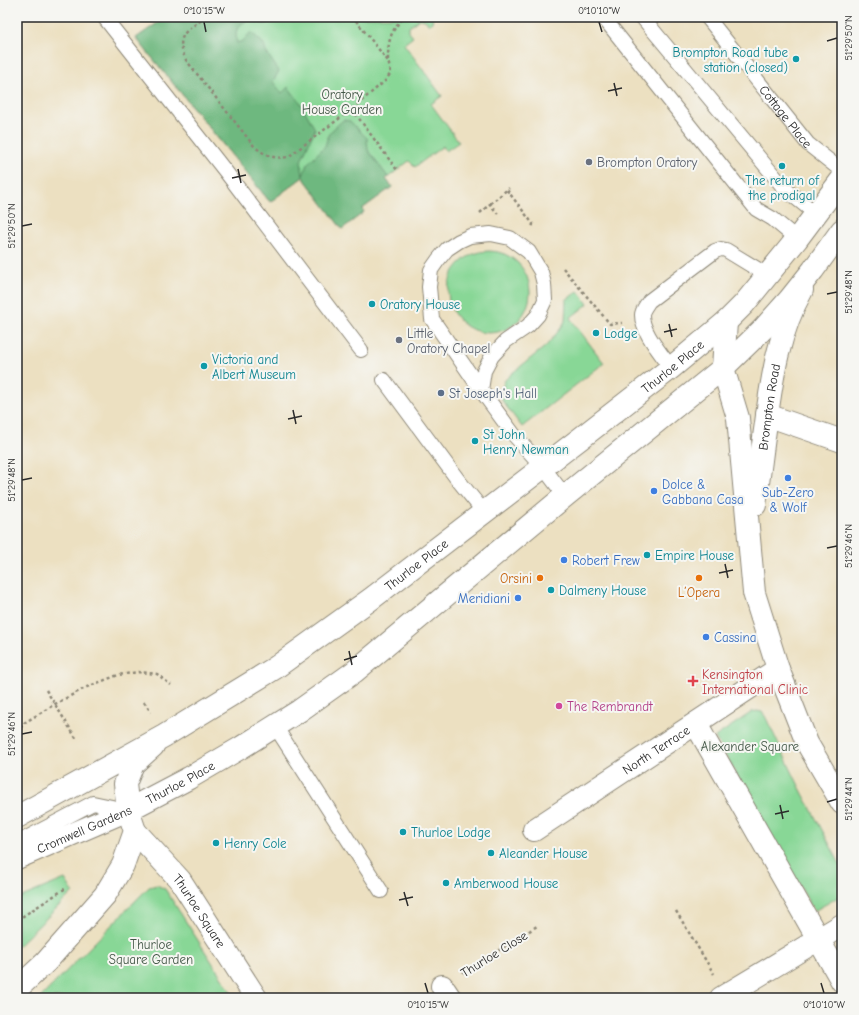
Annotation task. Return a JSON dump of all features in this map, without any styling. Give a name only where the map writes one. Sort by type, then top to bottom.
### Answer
[{"type":"main road","points":[[726,322],[744,304],[797,239],[842,179]]},
{"type":"main road","name":"Brompton Road","points":[[723,368],[764,328],[813,270],[842,230]]},
{"type":"main road","name":"Brompton Road","points":[[749,550],[772,380],[785,327],[795,302],[813,270]]},
{"type":"main road","name":"Brompton Road","points":[[726,322],[723,368],[738,418],[754,593],[778,669],[807,743],[842,803]]},
{"type":"main road","name":"Thurloe Place","points":[[135,831],[128,810],[125,784],[133,764],[164,736],[275,668],[323,634],[671,368],[726,322]]},
{"type":"main road","name":"Thurloe Place","points":[[128,810],[189,778],[275,726],[354,672],[565,496],[723,368]]},
{"type":"main road","points":[[767,415],[842,441]]},
{"type":"main road","name":"North Terrace","points":[[534,830],[778,669]]},
{"type":"main road","points":[[696,724],[842,981]]},
{"type":"main road","points":[[17,817],[164,736]]},
{"type":"main road","name":"Cromwell Gardens","points":[[17,858],[128,810]]},
{"type":"main road","points":[[17,989],[46,962],[104,895],[123,865],[135,831]]},
{"type":"main road","name":"Thurloe Square","points":[[135,831],[180,880],[256,998]]},
{"type":"main road","points":[[723,997],[842,925]]},
{"type":"lane","points":[[104,17],[226,172],[361,350]]},
{"type":"lane","points":[[603,17],[756,209],[773,218],[797,239]]},
{"type":"lane","points":[[642,17],[785,189],[816,214]]},
{"type":"lane","name":"Cottage Place","points":[[706,17],[808,144],[842,172]]},
{"type":"lane","points":[[481,390],[484,371],[492,356],[506,341],[528,326],[538,315],[545,300],[544,284],[541,272],[529,252],[510,238],[491,234],[470,236],[459,241],[447,249],[431,270],[429,287],[432,319],[481,390],[514,435],[543,467],[565,496]]},
{"type":"lane","points":[[671,368],[646,331],[643,320],[643,310],[649,301],[715,251],[721,249],[726,250],[767,275]]},
{"type":"lane","points":[[384,380],[458,480],[484,512]]},
{"type":"lane","points":[[275,726],[381,891]]},
{"type":"lane","name":"Cromwell Gardens","points":[[17,843],[93,803],[128,810]]},
{"type":"path","points":[[206,17],[185,32],[180,40],[181,50],[186,60],[254,146],[264,154],[278,158],[288,157],[352,109],[386,81],[391,73],[388,61],[388,43],[396,26],[404,17]]},
{"type":"path","points":[[353,17],[388,61]]},
{"type":"path","points":[[352,109],[397,170]]},
{"type":"path","points":[[477,215],[508,189],[534,224],[530,233]]},
{"type":"path","points":[[490,204],[500,216]]},
{"type":"path","points":[[558,263],[610,324],[643,320]]},
{"type":"path","points":[[17,733],[24,723],[55,704],[88,687],[118,675],[139,672],[157,674],[171,685]]},
{"type":"path","points":[[46,690],[76,738]]},
{"type":"path","points":[[144,702],[151,712]]},
{"type":"path","points":[[17,920],[66,888]]},
{"type":"path","points":[[676,911],[723,997]]},
{"type":"path","name":"Thurloe Close","points":[[446,992],[537,926]]},
{"type":"green space","name":"Oratory House Garden","points":[[166,17],[433,17],[432,22],[429,25],[425,20],[419,19],[409,27],[409,32],[413,37],[404,44],[442,96],[431,104],[459,142],[446,151],[443,146],[415,167],[409,161],[386,179],[392,187],[362,209],[364,212],[342,229],[303,177],[270,202],[136,38]]},
{"type":"green space","points":[[166,17],[297,17],[298,19],[283,18],[265,24],[248,20],[241,24],[237,29],[236,35],[237,43],[243,41],[251,32],[264,44],[266,52],[279,71],[273,82],[282,93],[288,87],[300,102],[315,129],[301,161],[303,176],[307,164],[325,146],[329,133],[343,120],[350,121],[367,138],[368,150],[388,177],[386,179],[392,187],[362,209],[364,212],[342,229],[303,177],[270,202],[136,38]]},
{"type":"green space","points":[[481,251],[497,251],[512,257],[524,269],[530,284],[530,300],[524,315],[512,327],[497,333],[481,333],[466,327],[454,315],[448,300],[448,284],[454,269],[466,257]]},
{"type":"green space","points":[[578,291],[588,304],[570,318],[604,363],[522,427],[503,402],[501,395],[505,380],[546,346],[561,328],[565,321],[566,300]]},
{"type":"green space","name":"Alexander Square","points":[[752,712],[762,712],[765,716],[800,788],[842,868],[842,895],[814,911],[715,737]]},
{"type":"green space","points":[[65,879],[73,892],[17,947],[17,899]]},
{"type":"green space","name":"Thurloe Square Garden","points":[[157,885],[165,889],[235,998],[40,998],[149,887]]},
{"type":"place","name":"Brompton Road tube station (closed)","points":[[796,59]]},
{"type":"place","name":"Brompton Oratory","points":[[589,162]]},
{"type":"place","name":"The return of the prodigal","points":[[782,166]]},
{"type":"place","name":"Oratory House","points":[[372,304]]},
{"type":"place","name":"Lodge","points":[[596,333]]},
{"type":"place","name":"Little Oratory Chapel","points":[[399,340]]},
{"type":"place","name":"Victoria and Albert Museum","points":[[204,366]]},
{"type":"place","name":"St Joseph's Hall","points":[[441,393]]},
{"type":"place","name":"St John Henry Newman","points":[[475,441]]},
{"type":"place","name":"Sub-Zero & Wolf","points":[[788,478]]},
{"type":"place","name":"Dolce & Gabbana Casa","points":[[654,491]]},
{"type":"place","name":"Empire House","points":[[647,555]]},
{"type":"place","name":"Robert Frew","points":[[564,560]]},
{"type":"place","name":"Orsini","points":[[540,578]]},
{"type":"place","name":"L’Opera","points":[[699,578]]},
{"type":"place","name":"Dalmeny House","points":[[551,590]]},
{"type":"place","name":"Meridiani","points":[[518,598]]},
{"type":"place","name":"Cassina","points":[[706,637]]},
{"type":"place","name":"Kensington International Clinic","points":[[693,681]]},
{"type":"place","name":"The Rembrandt","points":[[559,706]]},
{"type":"place","name":"Thurloe Lodge","points":[[403,832]]},
{"type":"place","name":"Henry Cole","points":[[216,843]]},
{"type":"place","name":"Aleander House","points":[[491,853]]},
{"type":"place","name":"Amberwood House","points":[[446,883]]}]
